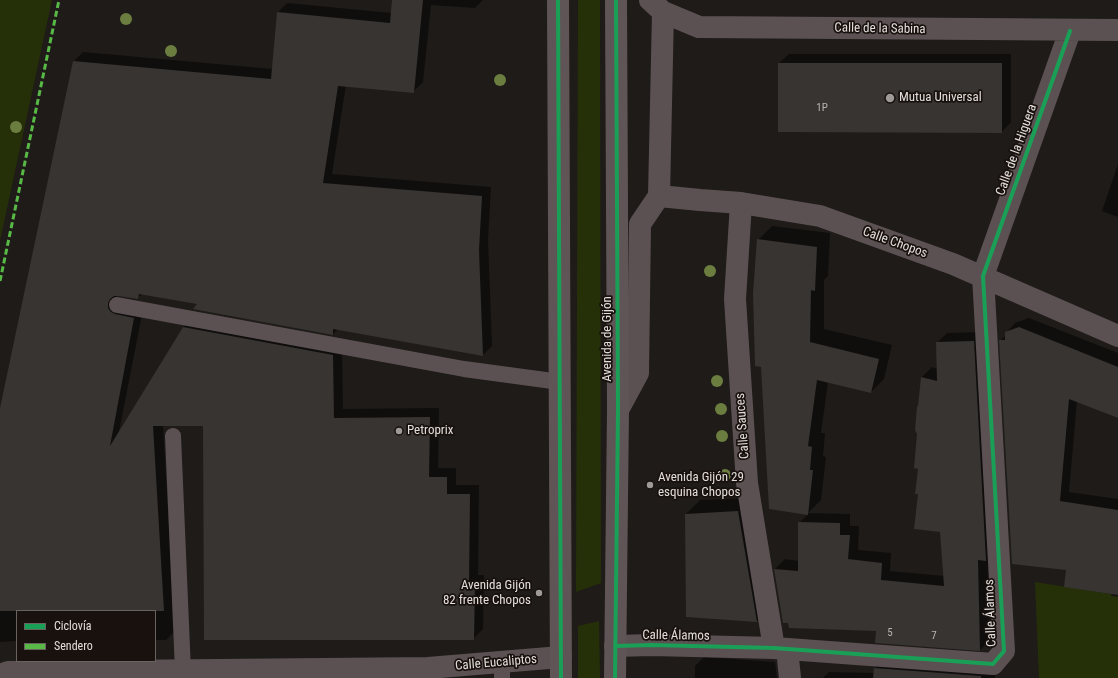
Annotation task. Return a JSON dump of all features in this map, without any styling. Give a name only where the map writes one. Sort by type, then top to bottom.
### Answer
[{"type":"highway","points":[[558,0],[561,668]]},
{"type":"highway","name":"Avenida de Gijón","points":[[615,678],[618,410],[616,0]]},
{"type":"street","name":"Calle de la Sabina","points":[[657,6],[699,27],[1070,31],[1118,30]]},
{"type":"street","points":[[657,6],[659,196]]},
{"type":"street","name":"Calle de la Higuera","points":[[983,276],[1070,31]]},
{"type":"street","name":"Avenida de Gijón","points":[[618,410],[638,374],[640,224],[659,196]]},
{"type":"street","name":"Calle Chopos","points":[[659,196],[741,203],[820,216],[983,276],[1118,336]]},
{"type":"street","name":"Calle Sauces","points":[[741,203],[735,299],[747,483],[780,648],[790,678]]},
{"type":"street","name":"Calle Álamos","points":[[615,646],[652,645],[780,648],[993,664],[1004,651],[983,276]]},
{"type":"street","name":"Calle Eucaliptos","points":[[0,675],[8,672],[428,668],[502,670],[561,668]]},
{"type":"lane","points":[[117,305],[464,369],[560,382]]},
{"type":"lane","points":[[173,436],[183,671]]},
{"type":"green space","points":[[0,0],[52,0],[0,241]]},
{"type":"green space","points":[[578,0],[600,0],[601,583],[576,592]]},
{"type":"green space","points":[[1035,582],[1111,594],[1111,596],[1118,597],[1118,678],[1039,678]]},
{"type":"green space","points":[[599,621],[600,678],[578,678],[578,626]]},
{"type":"building","points":[[392,0],[423,0],[414,93],[338,86],[323,183],[482,196],[479,250],[483,356],[333,329],[333,335],[193,309],[197,304],[139,294],[138,299],[114,296],[108,303],[108,308],[111,312],[134,318],[110,446],[183,327],[333,355],[334,418],[430,417],[429,477],[447,477],[447,494],[470,494],[469,584],[475,584],[474,640],[204,640],[203,426],[153,426],[164,611],[0,611],[0,408],[73,61],[271,79],[277,12],[390,23]]},
{"type":"building","name":"Mutua Universal","points":[[778,63],[1002,63],[1002,133],[778,132]]},
{"type":"building","points":[[757,239],[817,247],[815,291],[811,290],[810,342],[879,359],[871,393],[817,380],[808,446],[812,447],[810,470],[813,470],[808,515],[769,509],[761,367],[755,366],[753,293]]},
{"type":"building","points":[[1019,327],[1118,367],[1118,418],[1069,399],[1060,501],[1118,510],[1118,595],[1064,587],[1066,570],[1012,564],[999,340],[1005,340],[1005,332]]},
{"type":"building","points":[[974,341],[986,561],[978,560],[980,651],[875,643],[876,631],[789,628],[788,623],[783,623],[774,569],[798,571],[798,522],[840,523],[840,535],[850,535],[848,559],[882,563],[881,580],[944,586],[940,532],[914,529],[918,494],[915,494],[918,469],[914,468],[917,434],[915,430],[917,406],[921,377],[937,381],[936,342]]},
{"type":"building","points":[[738,511],[757,622],[686,617],[685,514]]},
{"type":"building","points":[[874,668],[981,676],[981,678],[873,678]]},
{"type":"marked path","points":[[0,281],[59,0]]},
{"type":"cycle path","points":[[558,0],[561,678]]},
{"type":"cycle path","points":[[615,678],[618,410],[616,0]]},
{"type":"cycle path","points":[[615,646],[652,645],[774,648],[993,664],[1004,651],[983,276],[1070,31]]},
{"type":"place","name":"Mutua Universal","points":[[890,98]]},
{"type":"place","name":"Petroprix","points":[[399,431]]},
{"type":"place","name":"Avenida Gijón 29 esquina Chopos","points":[[650,485]]},
{"type":"place","name":"Avenida Gijón 82 frente Chopos","points":[[539,593]]}]
